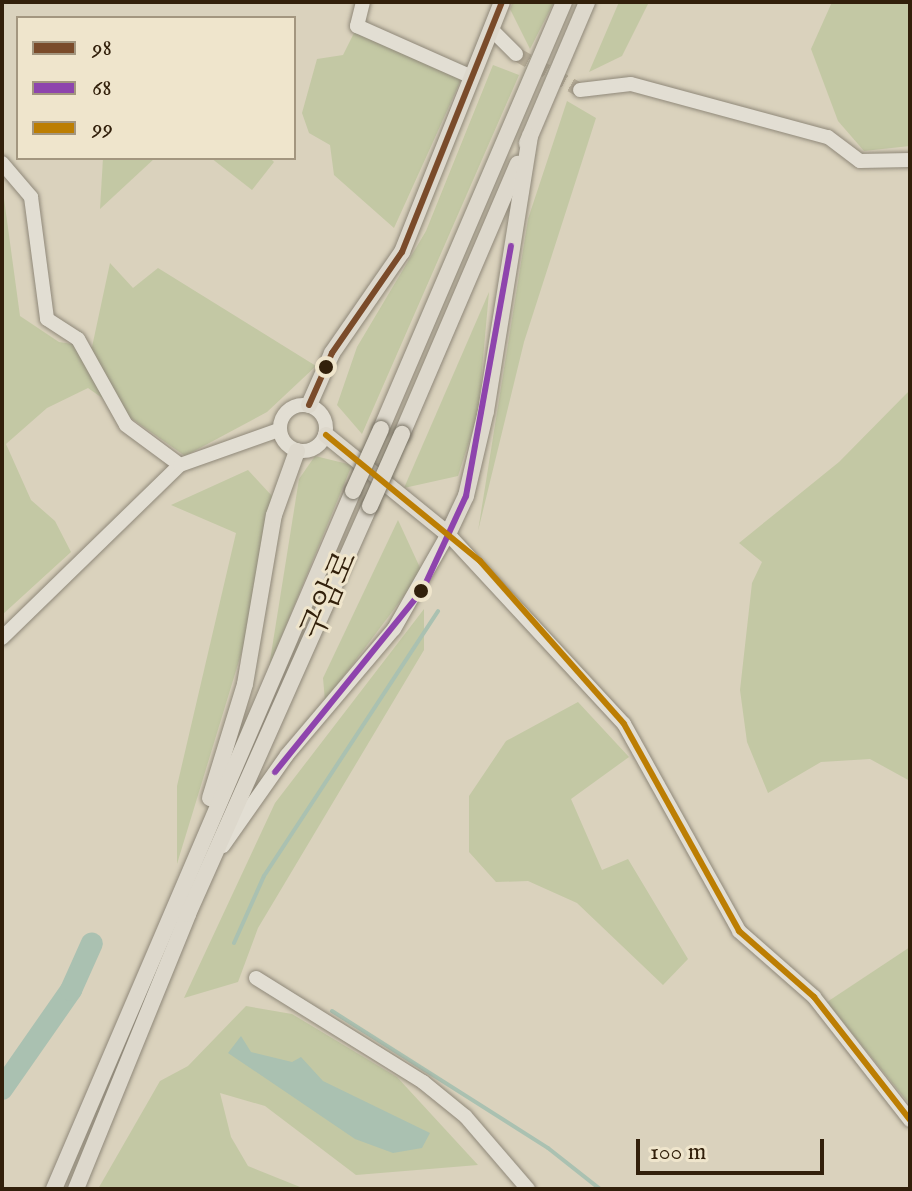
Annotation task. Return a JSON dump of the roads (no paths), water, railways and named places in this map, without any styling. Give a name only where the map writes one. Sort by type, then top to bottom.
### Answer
[{"type":"main road","points":[[309,405],[332,353],[402,252],[502,2]]},
{"type":"main road","name":"구암로","points":[[54,1189],[564,2]]},
{"type":"main road","name":"구암로","points":[[76,1189],[587,2]]},
{"type":"main road","points":[[326,435],[448,534],[466,496],[486,411],[530,136]]},
{"type":"main road","points":[[164,930],[245,684],[274,515],[297,451]]},
{"type":"street","points":[[363,2],[357,26],[472,77]]},
{"type":"street","points":[[492,30],[516,54]]},
{"type":"street","points":[[580,90],[631,84],[828,137],[860,161],[910,160]]},
{"type":"street","points":[[2,163],[31,197],[47,319],[78,339],[126,425],[180,465]]},
{"type":"street","points":[[2,638],[180,465],[279,430],[288,410],[309,405],[322,414],[326,435],[318,447],[297,451],[279,430]]},
{"type":"street","points":[[219,852],[287,755],[401,619],[448,534],[624,724],[739,931],[814,997],[910,1120]]},
{"type":"street","points":[[256,978],[423,1082],[466,1117],[528,1189]]},
{"type":"waterway","points":[[234,943],[264,876],[438,611]]},
{"type":"waterway","points":[[2,1089],[71,990],[92,943]]},
{"type":"waterway","points":[[332,1011],[548,1148],[600,1189]]},
{"type":"tunnel","points":[[516,54],[580,90]]}]
